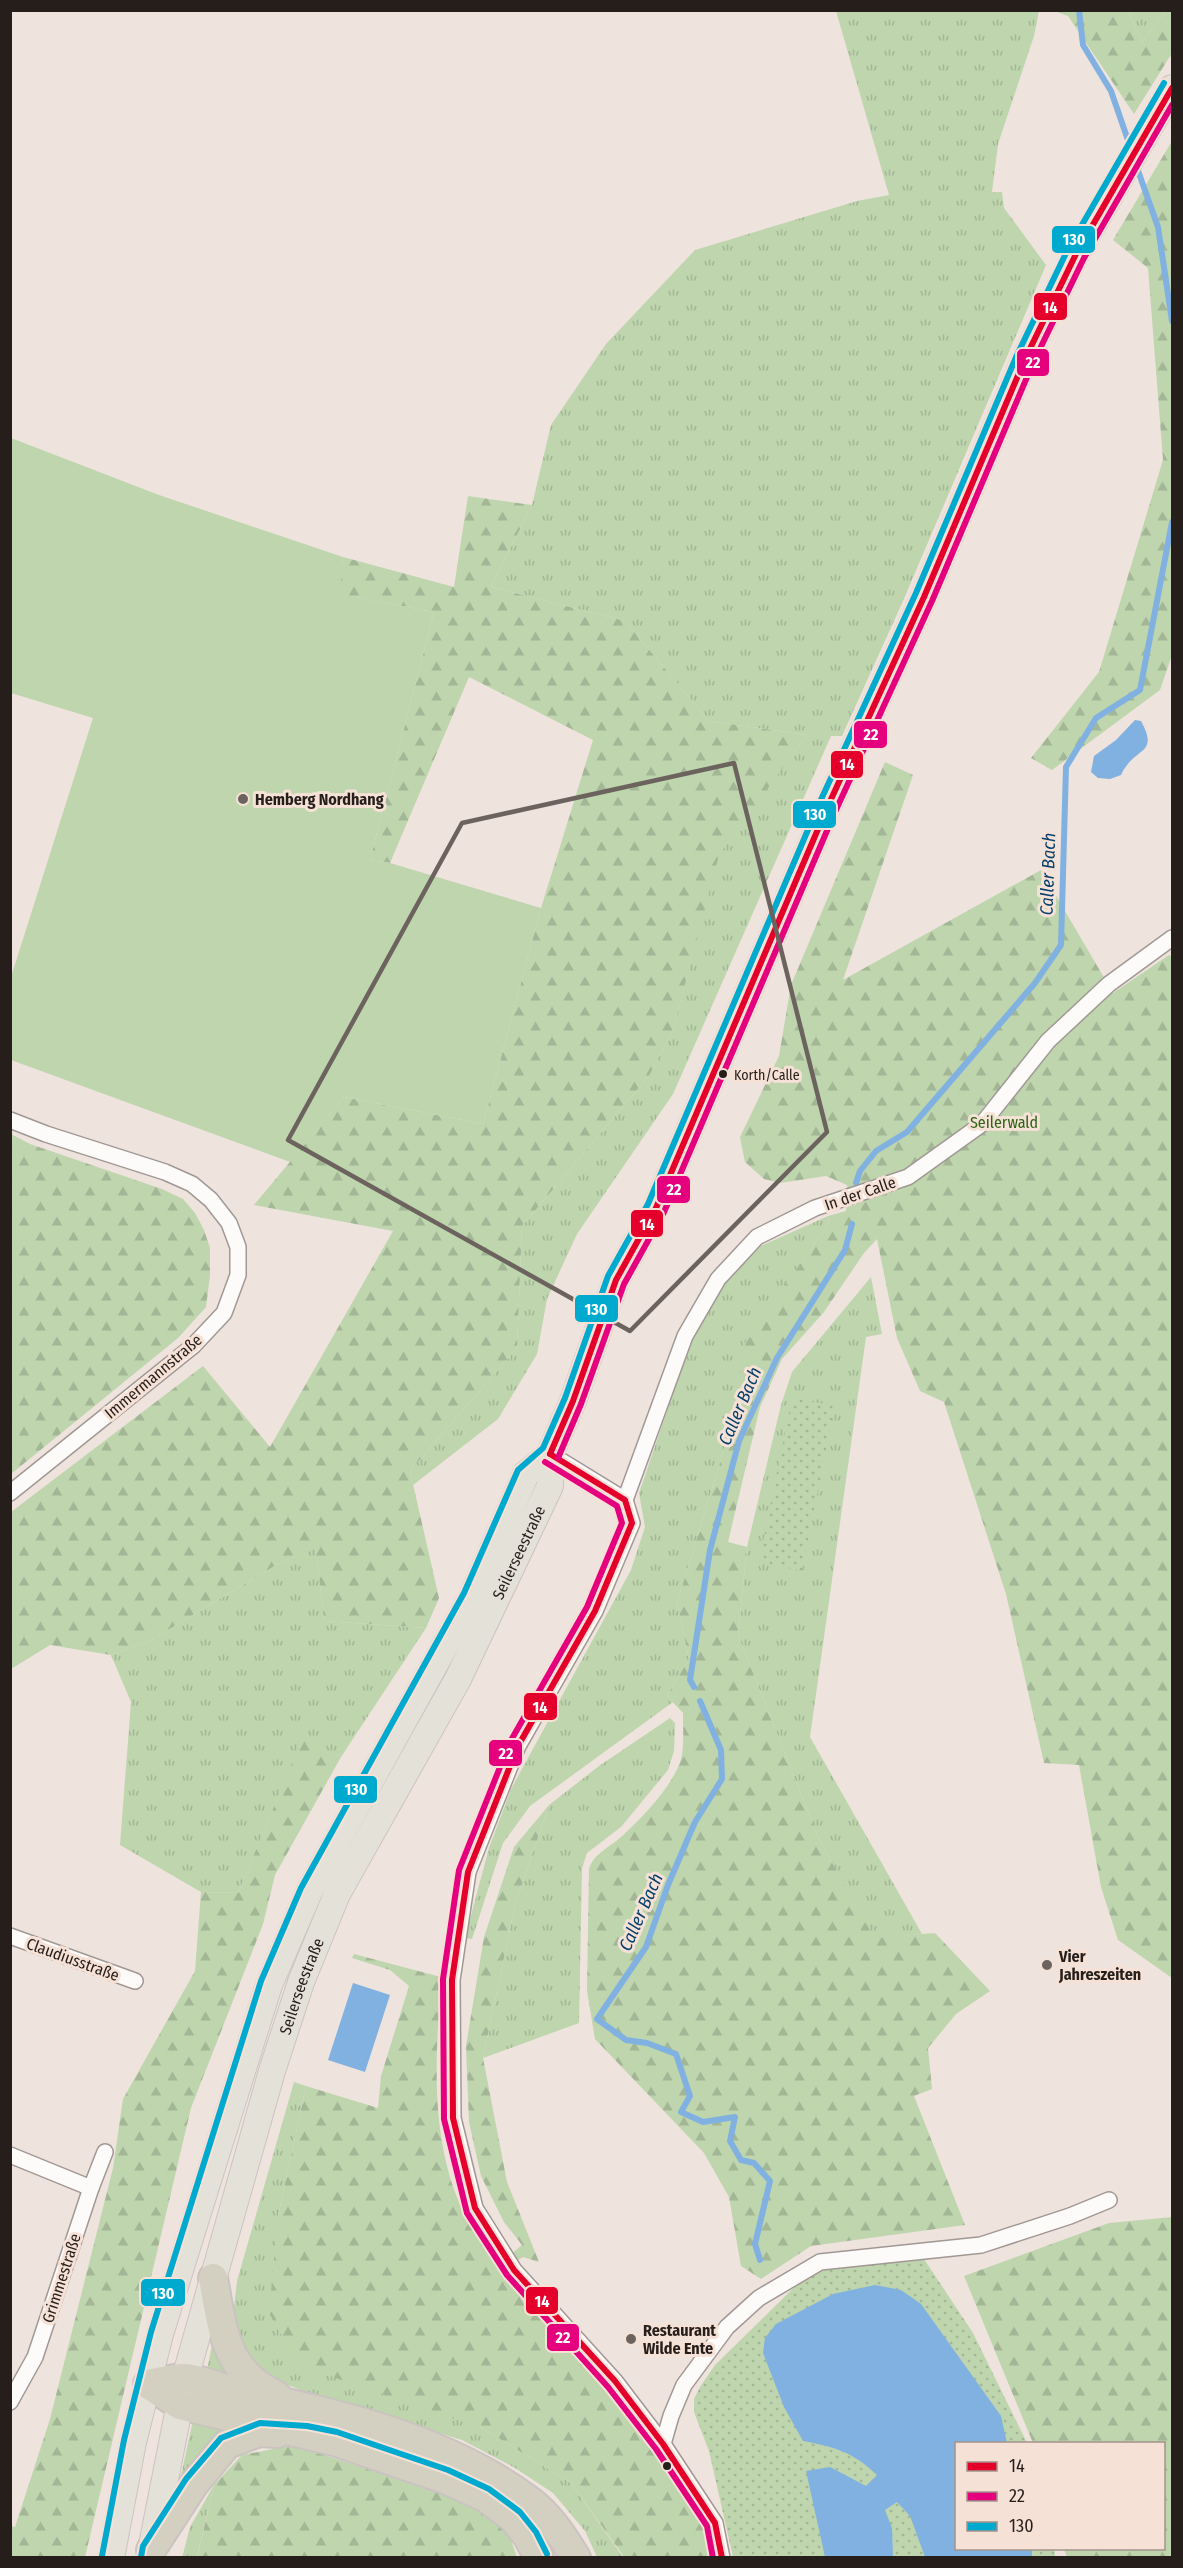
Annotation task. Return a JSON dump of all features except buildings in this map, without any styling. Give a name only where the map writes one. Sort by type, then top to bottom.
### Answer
[{"type":"highway","points":[[213,2278],[224,2338],[237,2363],[253,2381],[289,2403]]},
{"type":"highway","points":[[148,2384],[183,2391],[306,2435],[334,2441],[445,2479],[485,2497],[513,2518],[528,2537],[539,2558]]},
{"type":"highway","points":[[183,2391],[220,2388],[289,2403],[394,2433],[455,2455],[532,2503],[564,2538],[576,2558]]},
{"type":"highway","points":[[151,2554],[194,2484],[227,2444],[259,2432],[306,2435]]},
{"type":"main road","name":"Seilerseestraße","points":[[151,2554],[183,2391],[272,2071],[305,1971],[337,1894],[458,1679],[550,1486],[550,1454],[573,1401],[616,1280],[656,1208],[827,808],[924,597],[1025,359],[1076,254],[1146,130],[1173,88]]},
{"type":"main road","name":"Seilerseestraße","points":[[111,2558],[133,2442],[160,2334],[197,2209],[269,1985],[309,1892],[472,1597],[526,1474],[550,1454]]},
{"type":"street","name":"In der Calle","points":[[625,1500],[685,1336],[718,1279],[757,1237],[815,1208],[908,1177],[982,1124],[1048,1041],[1109,984],[1173,938]]},
{"type":"street","name":"Immermannstraße","points":[[10,1120],[46,1134],[165,1172],[192,1184],[211,1200],[229,1223],[238,1247],[238,1275],[224,1313],[193,1346],[10,1493]]},
{"type":"street","points":[[550,1454],[625,1500],[632,1523],[595,1611],[519,1746],[468,1872],[452,1980],[453,2118],[475,2208],[509,2261],[615,2381],[663,2444],[715,2523],[722,2558]]},
{"type":"street","name":"Claudiusstraße","points":[[10,1936],[135,1981]]},
{"type":"street","name":"Grimmestraße","points":[[10,2402],[35,2357],[105,2152]]},
{"type":"street","points":[[10,2155],[91,2188]]},
{"type":"street","points":[[663,2444],[671,2416],[684,2385],[727,2326],[759,2298],[820,2262],[981,2245],[1070,2216],[1109,2200]]},
{"type":"highlighted area","points":[[734,763],[827,1132],[630,1331],[288,1140],[462,823]]},
{"type":"green space","points":[[836,11],[1039,11],[1034,36],[998,144],[992,192],[1002,192],[1004,208],[1046,265],[903,601],[842,736],[831,736],[673,1094],[577,1234],[547,1299],[537,1354],[498,1419],[413,1485],[410,1471],[517,1348],[522,1226],[649,1076],[673,1030],[718,855],[807,735],[709,721],[625,621],[491,587],[532,505],[551,425],[606,344],[695,250],[857,201],[889,195]]},
{"type":"green space","points":[[1054,11],[1128,11],[1142,42],[1166,11],[1172,11],[1172,53],[1134,114],[1068,16]]},
{"type":"green space","points":[[1128,11],[1166,11],[1142,42]]},
{"type":"green space","points":[[1172,141],[1172,655],[1160,690],[1052,770],[1031,758],[1099,672],[1163,460],[1148,268],[1113,240]]},
{"type":"green space","points":[[11,438],[159,495],[343,557],[340,594],[434,612],[370,860],[390,863],[541,908],[483,1124],[344,1097],[290,1162],[11,1060],[11,977],[93,718],[11,693]]},
{"type":"green space","points":[[468,496],[532,505],[491,587],[625,621],[709,721],[807,735],[719,855],[673,1030],[649,1076],[522,1226],[517,1348],[410,1471],[439,1598],[426,1628],[324,1621],[316,1549],[281,1562],[148,1642],[111,1655],[50,1645],[11,1669],[11,1512],[203,1366],[270,1447],[393,1231],[254,1205],[344,1097],[483,1124],[541,908],[593,740],[469,677],[390,863],[370,860],[434,612],[339,594],[343,557],[454,587]]},
{"type":"green space","name":"Seilerwald","points":[[885,762],[913,775],[843,980],[1041,870],[1113,993],[1169,955],[1172,957],[1172,1978],[1118,1940],[1101,1887],[1079,1765],[1044,1763],[1006,1594],[944,1402],[920,1391],[897,1338],[877,1239],[864,1253],[824,1312],[782,1359],[760,1407],[728,1542],[747,1547],[738,1635],[818,1837],[874,1938],[935,1933],[990,1991],[956,2014],[928,2048],[932,2089],[914,2096],[965,2225],[811,2246],[761,2279],[741,2266],[729,2197],[704,2153],[595,2039],[587,1991],[589,1869],[598,1855],[648,1810],[666,1788],[679,1766],[682,1755],[683,1713],[667,1696],[689,1659],[677,1603],[740,1397],[742,1347],[829,1223],[828,1216],[846,1211],[847,1185],[826,1176],[780,1183],[764,1179],[745,1162],[740,1137],[779,1056],[791,985]]},
{"type":"green space","points":[[11,1134],[30,1144],[162,1189],[183,1199],[195,1213],[204,1230],[210,1248],[210,1275],[206,1307],[178,1338],[11,1474]]},
{"type":"green space","points":[[828,1216],[829,1223],[743,1347],[740,1397],[677,1603],[689,1659],[667,1696],[673,1702],[530,1806],[503,1843],[472,1939],[465,1938],[489,1848],[511,1789],[631,1570],[645,1527],[639,1493],[691,1341],[724,1284],[761,1246]]},
{"type":"green space","points":[[871,1277],[882,1334],[866,1337],[810,1737],[922,1934],[874,1939],[818,1837],[738,1635],[747,1547],[781,1405],[792,1372]]},
{"type":"green space","points":[[792,1398],[835,1406],[802,1571],[759,1562]]},
{"type":"green space","points":[[316,1548],[324,1621],[426,1628],[341,1757],[302,1740],[238,1893],[201,1892],[120,1845],[131,1702],[111,1655],[148,1642],[281,1562]]},
{"type":"green space","points":[[670,1718],[675,1723],[674,1751],[668,1770],[621,1827],[587,1853],[582,1868],[579,2023],[483,2058],[515,1905],[549,1805],[599,1766]]},
{"type":"green space","points":[[302,1739],[341,1757],[275,1875],[263,1924],[191,2108],[85,2557],[11,2557],[11,2526],[15,2527],[50,2419],[113,2168],[123,2099],[195,1971],[201,1892],[238,1893]]},
{"type":"green space","points":[[549,1805],[515,1905],[483,2058],[507,2182],[539,2262],[523,2257],[500,2271],[589,2371],[648,2443],[704,2529],[711,2557],[624,2557],[571,2483],[484,2429],[298,2365],[269,2313],[278,2216],[306,2086],[378,2108],[381,2076],[409,1986],[390,1970],[352,1958],[354,1954],[441,1977],[437,2094],[439,2122],[451,2179],[461,2207],[497,2266],[522,2245],[504,2222],[481,2176],[469,2122],[466,2046],[484,1937],[514,1847]]},
{"type":"green space","points":[[294,2082],[306,2086],[278,2216],[403,2400],[484,2429],[571,2483],[623,2557],[597,2557],[585,2531],[553,2493],[515,2468],[462,2440],[306,2392],[273,2379],[245,2354],[232,2323],[237,2281]]},
{"type":"green space","points":[[1172,2217],[1172,2557],[1067,2557],[1064,2550],[1165,2550],[1165,2442],[1033,2442],[964,2276],[1109,2223]]},
{"type":"green space","points":[[918,2250],[973,2333],[1027,2442],[955,2442],[955,2550],[1054,2550],[1055,2557],[733,2557],[709,2451],[694,2412],[694,2399],[715,2365],[820,2262]]},
{"type":"green space","points":[[213,2340],[241,2379],[207,2370]]},
{"type":"green space","points":[[193,2420],[234,2425],[180,2480]]},
{"type":"green space","points":[[293,2445],[473,2503],[508,2532],[517,2557],[197,2558],[214,2485],[242,2455]]},
{"type":"green space","points":[[214,2485],[197,2557],[182,2558],[190,2527]]},
{"type":"water","points":[[1135,720],[1141,721],[1146,732],[1148,740],[1146,746],[1132,759],[1121,775],[1110,779],[1098,778],[1091,772],[1094,756],[1116,740]]},
{"type":"water","points":[[353,1983],[390,1995],[365,2072],[328,2060]]},
{"type":"water","points":[[875,2285],[901,2290],[921,2304],[1001,2416],[1007,2442],[955,2442],[955,2550],[1032,2550],[1032,2557],[925,2557],[910,2516],[897,2502],[885,2510],[892,2528],[893,2557],[825,2557],[806,2471],[830,2467],[866,2486],[877,2475],[860,2461],[843,2452],[803,2441],[784,2407],[763,2353],[765,2338],[776,2324],[833,2294]]},
{"type":"waterway","name":"Caller Bach","points":[[1079,10],[1083,45],[1111,91],[1130,146]]},
{"type":"waterway","name":"Caller Bach","points":[[1136,165],[1158,227],[1172,321]]},
{"type":"waterway","name":"Caller Bach","points":[[856,1183],[860,1171],[876,1151],[907,1132],[1035,983],[1061,945],[1066,767],[1096,718],[1140,690],[1172,522]]},
{"type":"waterway","name":"Caller Bach","points":[[694,1687],[690,1680],[710,1550],[739,1441],[777,1358],[845,1250],[852,1224]]},
{"type":"waterway","name":"Caller Bach","points":[[700,1701],[721,1750],[722,1779],[695,1822],[668,1885],[646,1947],[597,2019],[626,2040],[647,2043],[676,2054],[690,2096],[681,2112],[703,2122],[735,2117],[730,2141],[741,2160],[754,2163],[770,2181],[755,2244],[760,2260]]},
{"type":"transit line","name":"130","points":[[102,2556],[124,2440],[151,2332],[261,1981],[301,1888],[464,1593],[518,1470],[543,1448],[565,1398],[608,1276],[648,1204],[819,804],[916,593],[1017,355],[1068,249],[1164,83]]},
{"type":"transit line","name":"14","points":[[550,1454],[573,1401],[616,1280],[656,1208],[827,808],[924,597],[1025,359],[1076,254],[1172,88]]},
{"type":"transit line","name":"22","points":[[558,1458],[581,1404],[624,1284],[664,1212],[835,812],[932,601],[1033,363],[1084,258],[1172,105]]},
{"type":"transit line","name":"14","points":[[550,1454],[625,1500],[632,1523],[595,1611],[518,1746],[468,1872],[452,1980],[453,2118],[475,2208],[514,2270],[615,2381],[663,2444],[715,2523],[722,2558]]},
{"type":"transit line","name":"22","points":[[545,1462],[617,1506],[622,1523],[587,1607],[510,1742],[459,1870],[443,1979],[444,2119],[467,2213],[507,2275],[608,2387],[656,2449],[707,2526],[713,2558]]},
{"type":"transit line","name":"130","points":[[141,2557],[143,2546],[186,2479],[221,2438],[260,2423],[307,2426],[337,2432],[448,2470],[489,2489],[520,2512],[536,2532],[547,2554]]},
{"type":"place","name":"Hemberg Nordhang","points":[[243,799]]},
{"type":"place","name":"Korth/Calle","points":[[723,1074]]},
{"type":"place","name":"Vier Jahreszeiten","points":[[1047,1965]]},
{"type":"place","name":"Restaurant Wilde Ente","points":[[631,2339]]}]
